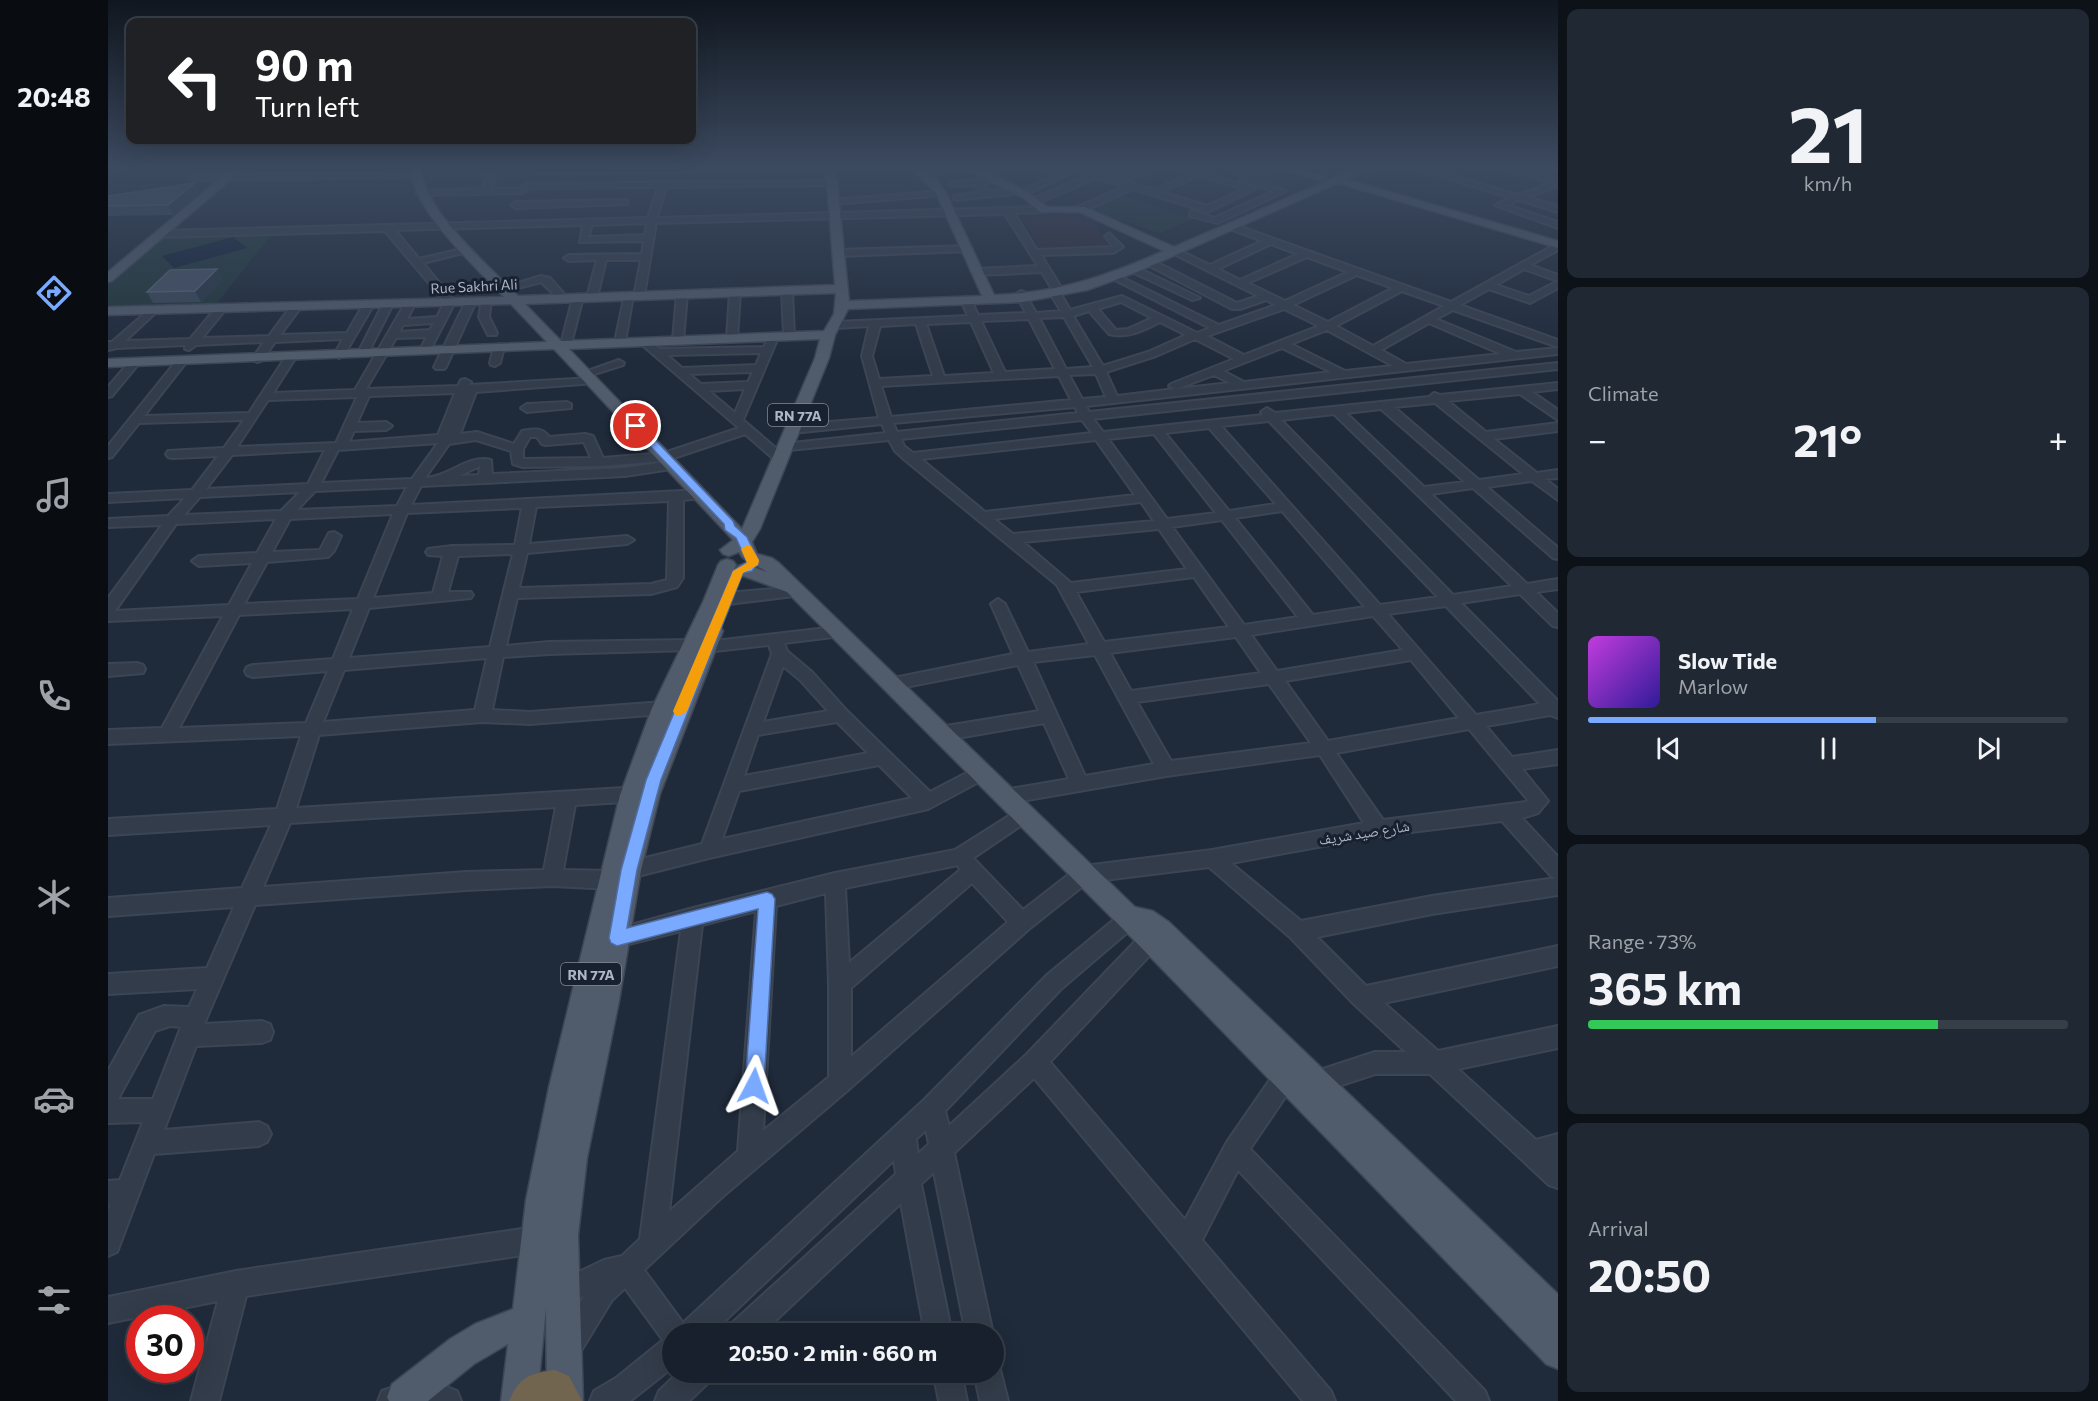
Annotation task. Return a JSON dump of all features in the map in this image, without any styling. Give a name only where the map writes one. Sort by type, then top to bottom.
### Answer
[{"type":"highway","points":[[530,1401],[539,1392],[555,1390],[563,1401]]},
{"type":"main road","points":[[452,233],[503,289],[562,345],[588,377],[729,524],[724,531],[739,554],[794,590],[1129,919],[1155,935],[1317,1082],[1558,1317]]},
{"type":"main road","name":"RN 77A","points":[[739,554],[822,358],[842,298],[836,233]]},
{"type":"main road","points":[[960,233],[988,295]]},
{"type":"main road","points":[[1155,233],[1187,244]]},
{"type":"main road","points":[[842,298],[966,300],[1056,291],[1114,277],[1210,233]]},
{"type":"main road","points":[[1056,291],[1212,233]]},
{"type":"main road","points":[[1519,233],[1558,245]]},
{"type":"main road","points":[[108,278],[160,234]]},
{"type":"main road","name":"Rue Sakhri Ali","points":[[108,311],[220,310],[787,290],[842,298]]},
{"type":"main road","points":[[842,298],[1022,296]]},
{"type":"main road","points":[[108,363],[781,337],[832,330]]},
{"type":"main road","points":[[563,1401],[562,1236],[572,1158],[621,875],[640,794],[672,710],[739,554]]},
{"type":"main road","points":[[1155,935],[1286,1076],[1558,1352]]},
{"type":"main road","name":"RN 77A","points":[[519,1401],[536,1240],[564,1087],[608,940]]},
{"type":"main road","points":[[398,1399],[501,1329],[527,1323]]},
{"type":"street","points":[[160,234],[184,233]]},
{"type":"street","points":[[392,233],[450,302],[425,350]]},
{"type":"street","points":[[585,233],[583,240],[649,238]]},
{"type":"street","points":[[620,342],[650,233]]},
{"type":"street","points":[[1021,233],[1069,314],[1102,374],[1112,398]]},
{"type":"street","points":[[1252,233],[1453,304],[1558,344]]},
{"type":"street","points":[[1033,253],[1113,250],[1118,247],[1109,236]]},
{"type":"street","points":[[1212,268],[1271,240]]},
{"type":"street","points":[[1187,244],[1212,268],[1405,367],[1407,373],[1558,496]]},
{"type":"street","points":[[1374,350],[1558,245]]},
{"type":"street","points":[[838,253],[967,249]]},
{"type":"street","points":[[416,262],[466,251]]},
{"type":"street","points":[[1241,283],[1307,253]]},
{"type":"street","points":[[569,258],[645,257]]},
{"type":"street","points":[[592,297],[602,258]]},
{"type":"street","points":[[1149,262],[1235,307],[1267,296]]},
{"type":"street","points":[[1523,266],[1558,278]]},
{"type":"street","points":[[978,272],[1044,269]]},
{"type":"street","points":[[1133,269],[1195,298]]},
{"type":"street","points":[[876,384],[1064,373],[1102,374],[1196,335],[1286,305],[1357,271]]},
{"type":"street","points":[[1114,277],[1219,329]]},
{"type":"street","points":[[503,289],[541,279],[547,280],[562,297]]},
{"type":"street","points":[[1488,285],[1530,300],[1558,284]]},
{"type":"street","points":[[1156,394],[1328,326],[1403,288]]},
{"type":"street","points":[[742,425],[758,368],[766,350],[781,337],[787,290]]},
{"type":"street","points":[[732,338],[735,292]]},
{"type":"street","points":[[678,340],[682,294]]},
{"type":"street","points":[[1022,296],[1086,417],[1275,677],[1378,828]]},
{"type":"street","points":[[562,345],[578,297]]},
{"type":"street","points":[[832,330],[875,324],[1069,314],[1122,299],[1243,359]]},
{"type":"street","points":[[966,300],[1001,376]]},
{"type":"street","points":[[440,367],[471,301]]},
{"type":"street","points":[[486,301],[484,317],[492,333]]},
{"type":"street","points":[[420,321],[429,303]]},
{"type":"street","points":[[339,355],[369,304]]},
{"type":"street","points":[[363,352],[388,304]]},
{"type":"street","points":[[166,736],[285,515],[313,486],[351,427],[362,393],[381,352],[410,304]]},
{"type":"street","points":[[257,359],[296,307]]},
{"type":"street","points":[[1091,307],[1113,332],[1118,334],[1126,333],[1161,318]]},
{"type":"street","points":[[108,454],[220,310]]},
{"type":"street","points":[[110,347],[150,312]]},
{"type":"street","points":[[1428,319],[1516,356]]},
{"type":"street","points":[[398,322],[441,321]]},
{"type":"street","points":[[920,321],[939,379]]},
{"type":"street","points":[[875,324],[867,349],[886,421],[899,448],[1053,572],[1067,588],[1166,769]]},
{"type":"street","points":[[392,335],[435,333]]},
{"type":"street","points":[[110,347],[350,336]]},
{"type":"street","points":[[644,341],[742,425],[781,452],[892,436],[1558,366]]},
{"type":"street","points":[[1282,344],[1344,374]]},
{"type":"street","points":[[495,363],[499,347]]},
{"type":"street","points":[[658,352],[766,350]]},
{"type":"street","points":[[792,429],[1080,403],[1558,351]]},
{"type":"street","points":[[108,609],[173,519],[196,494],[227,453],[291,357]]},
{"type":"street","points":[[108,394],[135,362]]},
{"type":"street","points":[[265,397],[466,386],[532,386],[588,377],[619,363]]},
{"type":"street","points":[[679,370],[758,368]]},
{"type":"street","points":[[1215,371],[1241,385],[1557,709]]},
{"type":"street","points":[[1102,374],[1138,396]]},
{"type":"street","points":[[697,388],[752,385]]},
{"type":"street","points":[[108,1243],[117,1193],[147,1143],[192,1027],[285,814],[312,729],[362,604],[402,509],[416,482],[447,438],[466,386]]},
{"type":"street","points":[[532,386],[526,410],[567,406]]},
{"type":"street","points":[[909,457],[1556,388]]},
{"type":"street","points":[[1522,390],[1558,416]]},
{"type":"street","points":[[1384,405],[1558,555]]},
{"type":"street","points":[[1336,410],[1558,622]]},
{"type":"street","points":[[135,420],[252,417]]},
{"type":"street","name":"شارع صيد شريف","points":[[1084,874],[1212,858],[1378,828],[1506,813],[1533,807],[1539,801],[1415,654],[1212,424]]},
{"type":"street","points":[[108,498],[625,472],[668,461],[742,425]]},
{"type":"street","points":[[351,427],[386,426]]},
{"type":"street","points":[[1485,436],[1558,427]]},
{"type":"street","points":[[1157,430],[1308,619]]},
{"type":"street","points":[[172,454],[227,453],[540,433],[546,441],[589,439],[599,462]]},
{"type":"street","points":[[526,434],[517,449],[517,461],[523,464],[668,461]]},
{"type":"street","points":[[483,436],[517,449]]},
{"type":"street","points":[[1421,491],[1558,474]]},
{"type":"street","points":[[108,523],[702,494]]},
{"type":"street","points":[[510,593],[651,589],[672,584],[676,578],[676,497]]},
{"type":"street","points":[[982,516],[1145,498]]},
{"type":"street","points":[[482,716],[494,654],[522,549],[530,502]]},
{"type":"street","points":[[1011,539],[1164,524],[1285,507]]},
{"type":"street","points":[[199,561],[323,554],[327,551],[334,536]]},
{"type":"street","points":[[433,552],[522,549],[627,540]]},
{"type":"street","points":[[439,597],[452,550]]},
{"type":"street","points":[[1067,588],[1198,572]]},
{"type":"street","points":[[890,684],[1023,658],[1240,631],[1449,598],[1558,584]]},
{"type":"street","points":[[721,599],[794,590]]},
{"type":"street","points":[[108,616],[362,604],[466,595]]},
{"type":"street","points":[[998,604],[1080,784]]},
{"type":"street","points":[[253,671],[549,648],[777,646],[837,632]]},
{"type":"street","points":[[777,646],[841,715],[928,802]]},
{"type":"street","points":[[709,849],[777,646]]},
{"type":"street","points":[[1128,697],[1275,677],[1415,654]]},
{"type":"street","points":[[108,670],[137,669]]},
{"type":"street","points":[[1004,797],[1166,769],[1324,748],[1473,721],[1557,709]]},
{"type":"street","points":[[108,737],[312,729],[482,716],[530,718],[672,710]]},
{"type":"street","points":[[750,730],[841,715]]},
{"type":"street","points":[[940,734],[1049,716]]},
{"type":"street","points":[[1509,764],[1558,756]]},
{"type":"street","points":[[732,785],[883,757]]},
{"type":"street","points":[[108,907],[466,881],[621,875],[709,849],[928,802],[980,773]]},
{"type":"street","points":[[108,827],[285,814],[640,794]]},
{"type":"street","points":[[552,878],[567,798]]},
{"type":"street","points":[[1506,813],[1558,870]]},
{"type":"street","points":[[608,940],[835,882],[958,857],[1023,815]]},
{"type":"street","points":[[958,857],[974,870],[1022,923]]},
{"type":"street","points":[[1212,858],[1298,931],[1362,997],[1558,1176]]},
{"type":"street","points":[[840,984],[974,870]]},
{"type":"street","points":[[564,1353],[603,1291],[626,1268],[750,1156],[840,1082],[1022,923],[1084,874]]},
{"type":"street","points":[[835,882],[840,984],[840,1082]]},
{"type":"street","points":[[1298,931],[1432,905],[1558,886]]},
{"type":"street","points":[[750,1156],[767,899]]},
{"type":"street","points":[[652,1246],[693,917]]},
{"type":"street","points":[[703,1323],[933,1107],[1054,982],[1129,919]]},
{"type":"street","points":[[753,1323],[1035,1062],[1155,935]]},
{"type":"street","points":[[1362,997],[1558,956]]},
{"type":"street","points":[[108,984],[214,978]]},
{"type":"street","points":[[108,1094],[147,1023],[155,1018],[170,1016],[192,1027],[262,1032]]},
{"type":"street","points":[[1317,1082],[1375,1063],[1435,1064],[1558,1037]]},
{"type":"street","points":[[1035,1062],[1321,1401]]},
{"type":"street","points":[[1187,1242],[1235,1150],[1286,1076]]},
{"type":"street","points":[[933,1107],[978,1323]]},
{"type":"street","points":[[108,1111],[161,1110]]},
{"type":"street","points":[[904,1133],[908,1178],[937,1323]]},
{"type":"street","points":[[147,1143],[259,1134]]},
{"type":"street","points":[[1533,1153],[1558,1146]]},
{"type":"street","points":[[1235,1150],[1475,1401]]},
{"type":"street","points":[[108,1310],[236,1284],[536,1240]]},
{"type":"street","points":[[563,1293],[604,1273],[626,1268]]},
{"type":"street","points":[[626,1268],[667,1323]]},
{"type":"street","points":[[205,1401],[236,1284]]},
{"type":"street","points":[[604,1401],[626,1388],[662,1358]]},
{"type":"street","points":[[669,1401],[688,1383]]},
{"type":"street","points":[[949,1383],[953,1401]]},
{"type":"street","points":[[990,1383],[994,1401]]},
{"type":"street","points":[[398,1399],[447,1401]]},
{"type":"shaded area","points":[[1031,233],[1101,233],[1110,247],[1040,248]]},
{"type":"green space","points":[[272,234],[213,308],[108,310],[108,284],[166,235]]},
{"type":"water","points":[[233,237],[247,248],[174,268],[162,256]]},
{"type":"building","points":[[217,269],[195,291],[147,292],[170,270]]},
{"type":"slow traffic","points":[[680,711],[738,571],[748,569],[753,565],[747,549]]},
{"type":"route","points":[[636,426],[671,465],[702,494],[729,524],[729,527],[738,533],[753,560],[753,565],[748,569],[738,571],[728,599],[709,638],[702,662],[680,711],[654,780],[629,870],[617,938],[767,899],[754,1086]]}]
